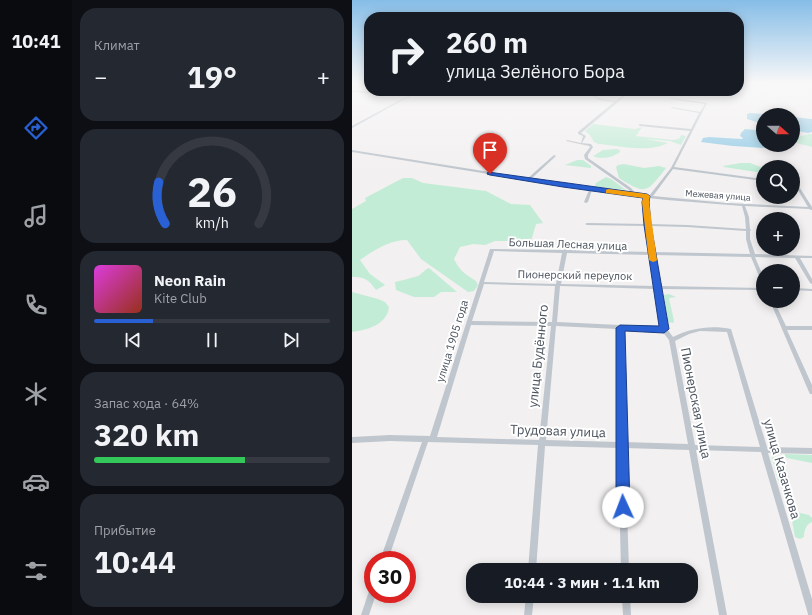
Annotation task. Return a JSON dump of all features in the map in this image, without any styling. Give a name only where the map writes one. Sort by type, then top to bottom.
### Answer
[{"type":"street","points":[[352,127],[379,113]]},
{"type":"street","points":[[582,142],[585,136],[579,133],[604,113]]},
{"type":"street","points":[[648,196],[672,168],[701,113]]},
{"type":"street","points":[[640,125],[692,130]]},
{"type":"street","points":[[566,141],[590,144],[592,146],[586,155],[586,158],[634,194]]},
{"type":"street","name":"Межевая улица","points":[[352,151],[528,180],[674,200],[811,209]]},
{"type":"street","points":[[528,180],[554,156]]},
{"type":"street","points":[[672,168],[756,179]]},
{"type":"street","points":[[586,202],[591,189]]},
{"type":"street","points":[[800,191],[811,209]]},
{"type":"street","name":"Пионерская улица","points":[[648,196],[645,202],[664,329],[672,340],[723,615]]},
{"type":"street","points":[[743,205],[746,210],[749,230],[748,238],[756,264]]},
{"type":"street","points":[[587,224],[648,225],[749,230]]},
{"type":"street","name":"улица Будённого","points":[[533,563],[542,442],[558,285],[567,241]]},
{"type":"street","name":"Большая Лесная улица","points":[[492,250],[652,255],[752,255],[812,257]]},
{"type":"street","name":"улица 1905 года","points":[[387,551],[471,323],[492,250]]},
{"type":"street","points":[[798,257],[812,283]]},
{"type":"street","name":"Пионерский переулок","points":[[482,283],[756,289]]},
{"type":"street","points":[[800,289],[812,290]]},
{"type":"street","points":[[775,308],[812,392]]},
{"type":"street","points":[[471,323],[554,324],[664,329]]},
{"type":"street","points":[[620,328],[621,444],[625,563]]},
{"type":"street","points":[[784,328],[812,328]]},
{"type":"street","name":"улица Казачкова","points":[[672,340],[697,329],[730,330],[812,614]]},
{"type":"street","name":"Трудовая улица","points":[[352,440],[390,438],[812,451]]},
{"type":"street","points":[[365,615],[369,603]]},
{"type":"street","points":[[528,615],[529,603]]},
{"type":"street","points":[[626,603],[627,615]]},
{"type":"green space","points":[[593,124],[635,129],[642,127],[636,136],[673,140],[679,139],[681,135],[686,136],[681,145],[670,141],[645,139],[668,143],[652,148],[599,144],[594,142],[590,135],[585,131]]},
{"type":"green space","points":[[812,134],[812,147],[800,144],[800,136]]},
{"type":"green space","points":[[603,150],[620,150],[620,152],[611,157],[600,158],[593,156]]},
{"type":"green space","points":[[577,160],[583,160],[591,166],[591,168],[565,165]]},
{"type":"green space","points":[[750,163],[756,165],[756,172],[724,167],[723,166]]},
{"type":"green space","points":[[624,164],[644,168],[659,166],[666,168],[655,182],[646,189],[641,189],[628,184],[619,178],[616,167]]},
{"type":"green space","points":[[606,177],[626,190],[595,186],[596,183]]},
{"type":"green space","points":[[403,178],[412,178],[423,183],[486,191],[511,204],[530,205],[543,223],[536,224],[531,241],[495,241],[485,245],[473,244],[460,247],[454,259],[461,269],[476,281],[478,285],[474,291],[468,292],[421,259],[407,240],[401,240],[388,244],[360,260],[370,274],[385,285],[376,290],[366,279],[352,277],[352,209],[366,201],[365,198]]},
{"type":"green space","points":[[429,268],[457,292],[441,292],[434,297],[414,297],[396,290],[395,282],[418,276]]},
{"type":"green space","points":[[352,292],[385,302],[389,307],[384,318],[375,326],[352,332]]},
{"type":"green space","points":[[669,294],[676,297],[669,298],[674,321],[673,323],[668,322],[664,298],[664,295]]},
{"type":"green space","points":[[785,454],[812,455],[812,463],[787,458],[784,456]]},
{"type":"green space","points":[[773,456],[777,457],[783,463],[791,485],[788,488],[782,486],[778,480],[772,458]]},
{"type":"green space","points":[[796,512],[809,515],[812,518],[812,522],[808,524],[804,532],[804,537],[800,539],[795,537],[791,515]]},
{"type":"water","points":[[756,113],[756,122],[747,119],[747,114]]},
{"type":"water","points":[[800,118],[812,119],[812,132],[800,131]]},
{"type":"water","points":[[745,129],[756,130],[756,147],[701,142],[703,138],[709,137],[742,139],[743,138],[740,136]]},
{"type":"slow traffic","points":[[608,191],[647,196],[645,202],[653,260]]},
{"type":"route","points":[[490,174],[647,196],[645,202],[664,329],[620,328],[623,507]]}]
